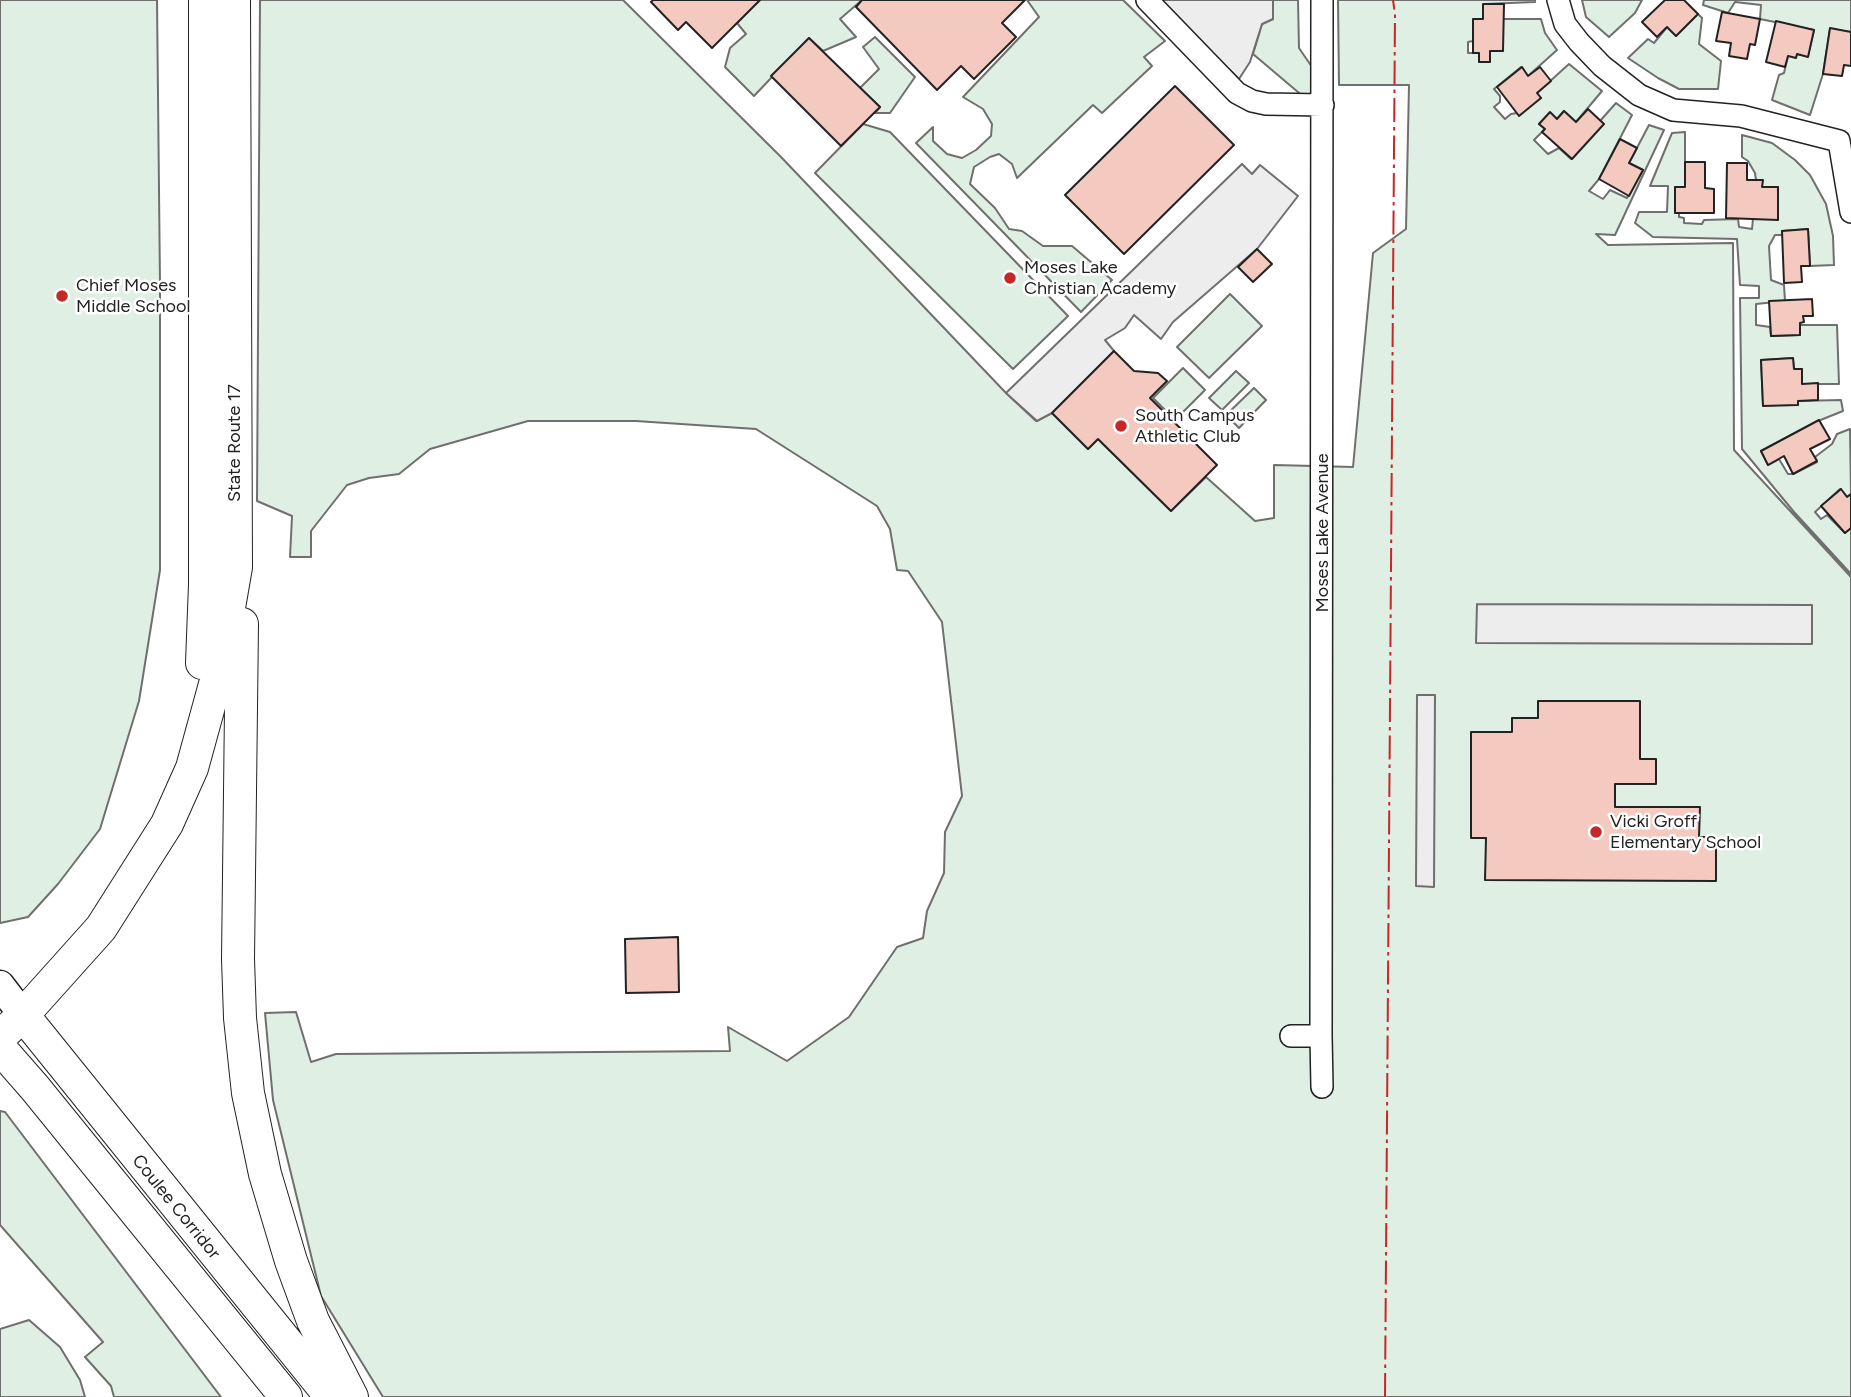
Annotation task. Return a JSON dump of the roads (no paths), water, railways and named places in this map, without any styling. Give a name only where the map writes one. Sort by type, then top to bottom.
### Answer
[{"type":"highway","name":"State Route 17","points":[[140,867],[183,759],[200,684],[204,643],[205,0]]},
{"type":"highway","name":"State Route 17","points":[[0,1037],[101,928],[166,824],[192,768],[217,677],[236,567],[234,0]]},
{"type":"highway","points":[[236,567],[242,620],[238,958],[240,1018],[248,1093],[265,1174],[291,1261],[313,1321],[352,1397]]},
{"type":"highway","name":"Coulee Corridor","points":[[23,1015],[331,1397]]},
{"type":"highway","name":"Coulee Corridor","points":[[0,1048],[286,1397]]},
{"type":"main road","points":[[0,985],[23,1015]]},
{"type":"street","points":[[1147,0],[1237,93],[1252,101],[1266,104],[1324,106]]},
{"type":"street","name":"Moses Lake Avenue","points":[[1322,0],[1322,1087]]},
{"type":"street","points":[[1558,0],[1565,24],[1579,42],[1608,71],[1639,95],[1673,110],[1741,116],[1839,141],[1851,212]]},
{"type":"street","points":[[1291,1036],[1321,1036]]},
{"type":"place","name":"Moses Lake Christian Academy","points":[[1010,278]]},
{"type":"place","name":"Chief Moses Middle School","points":[[62,296]]},
{"type":"place","name":"South Campus Athletic Club","points":[[1121,426]]},
{"type":"place","name":"Vicki Groff Elementary School","points":[[1596,832]]}]
